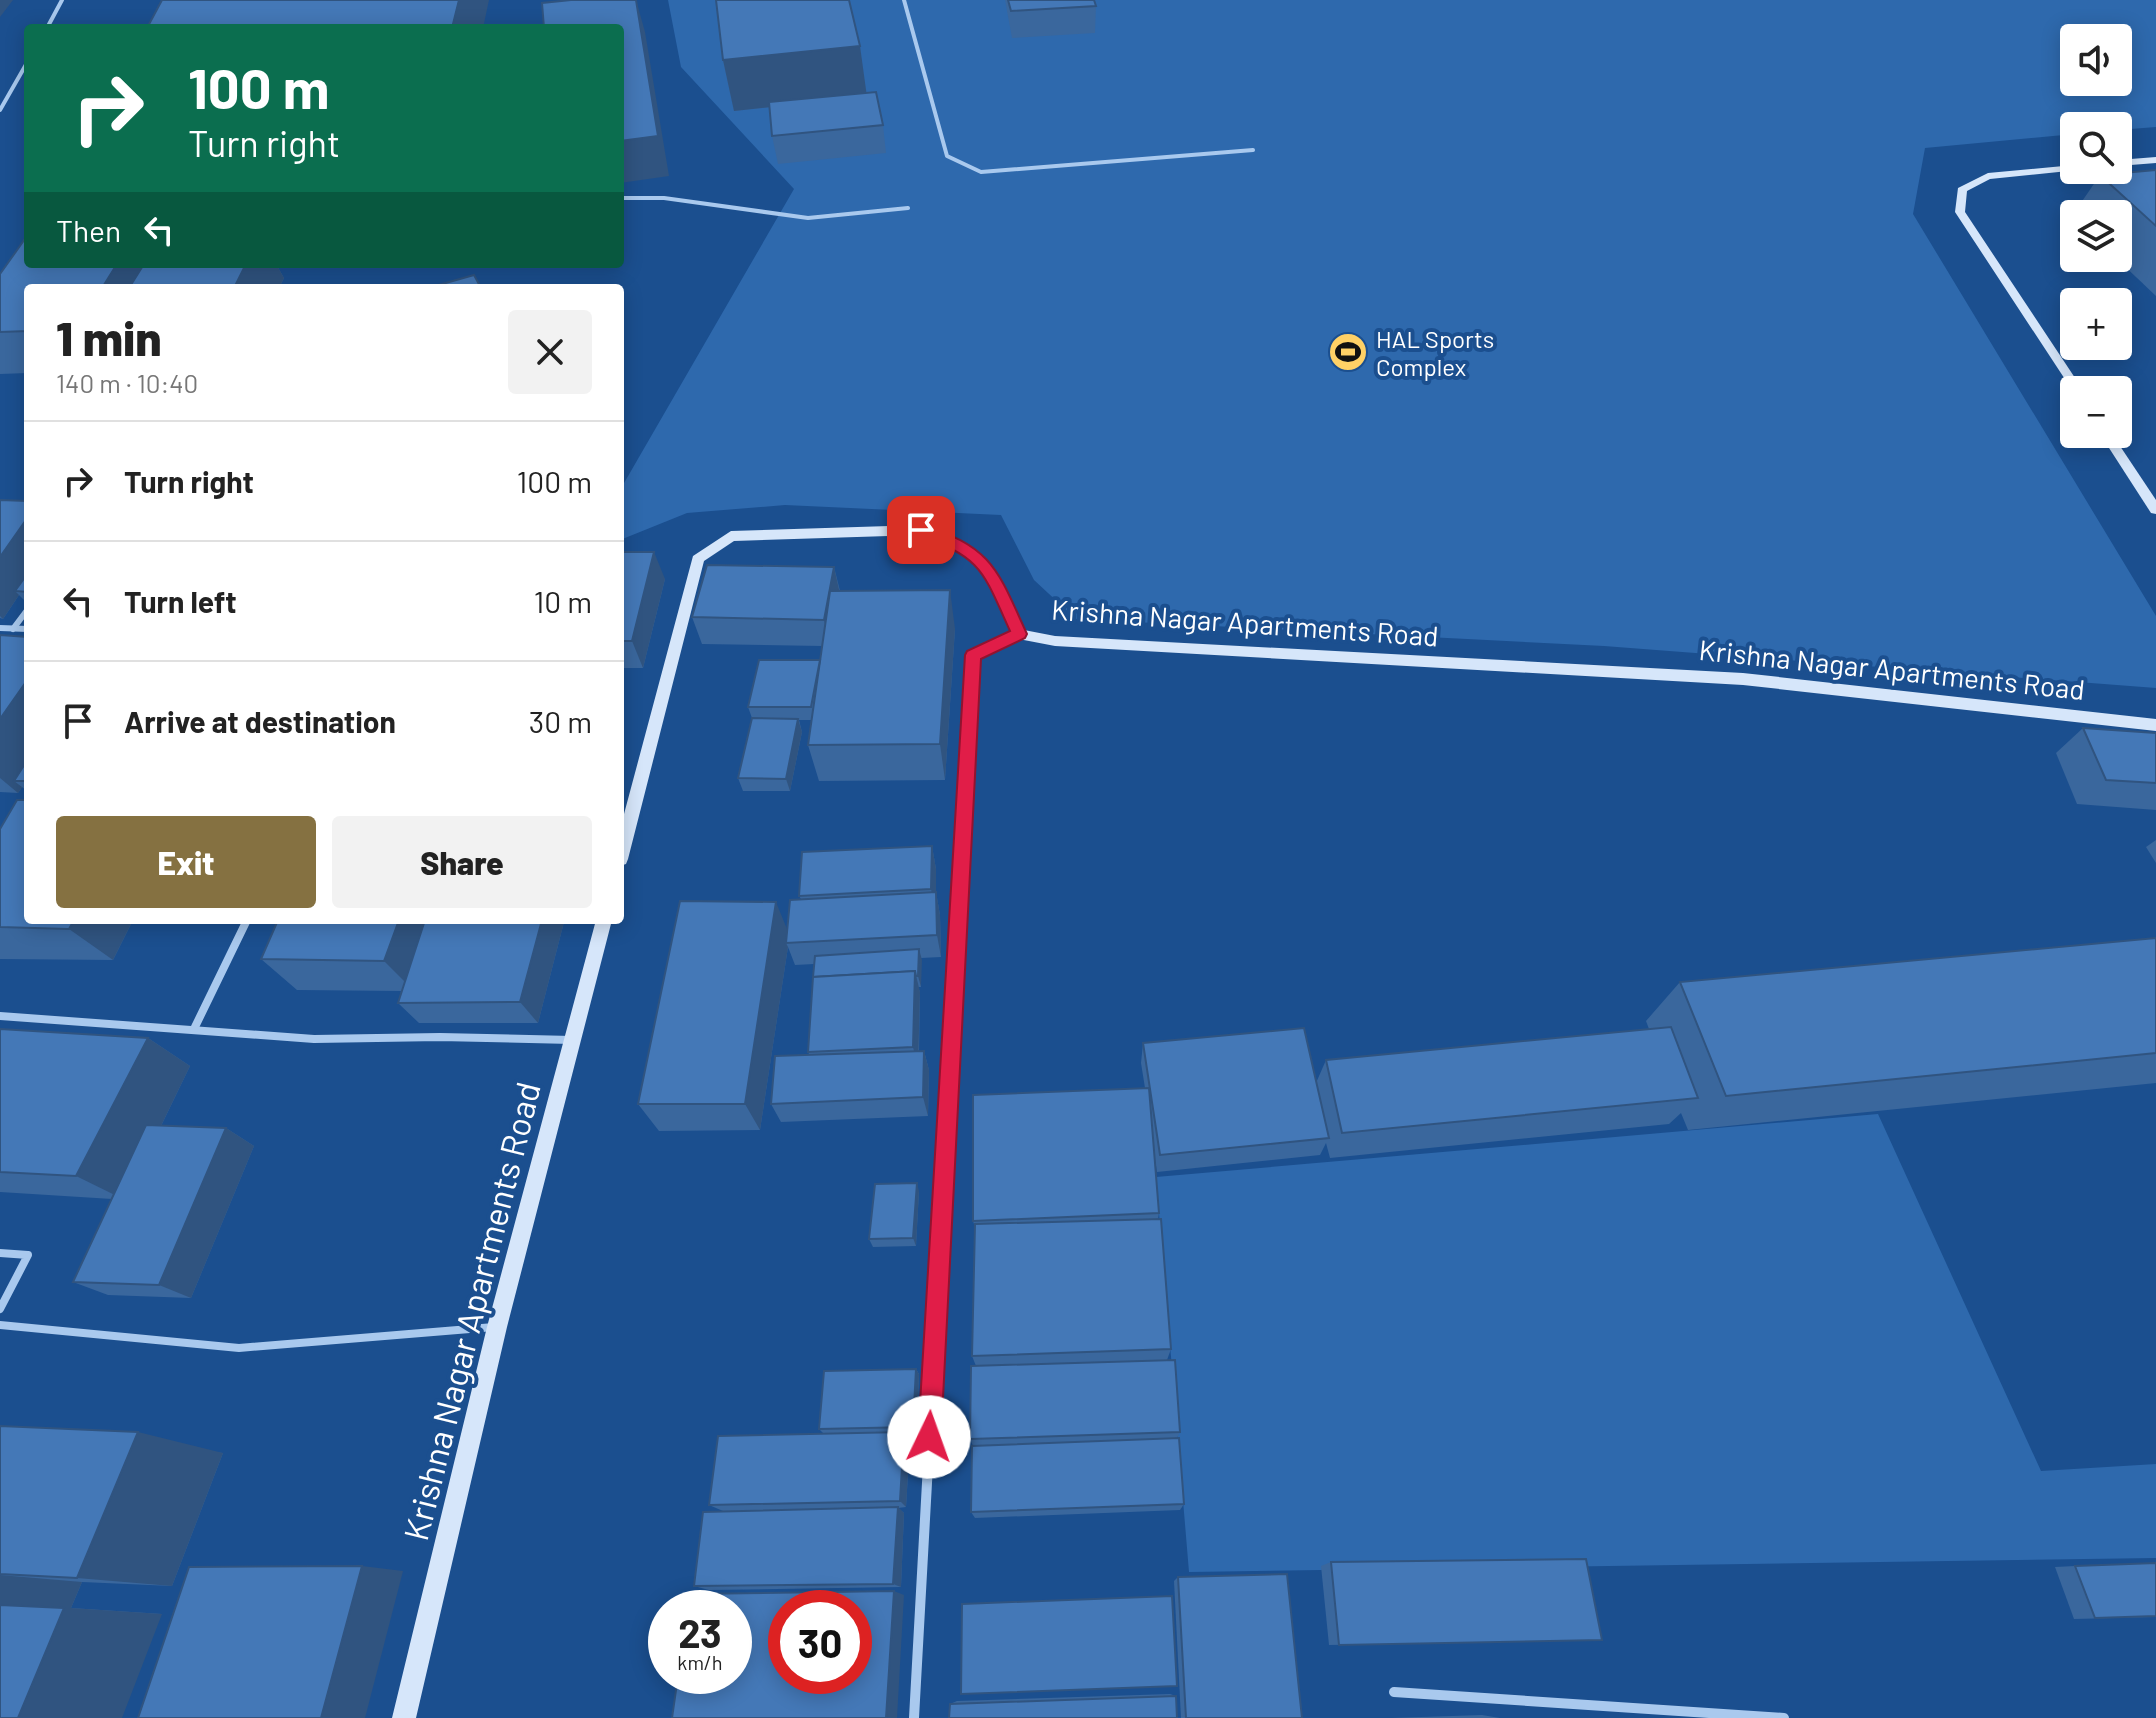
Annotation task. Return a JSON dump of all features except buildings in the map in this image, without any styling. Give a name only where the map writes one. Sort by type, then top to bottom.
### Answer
[{"type":"street","points":[[2132,162],[2156,160]]},
{"type":"street","points":[[2060,169],[1988,176],[1962,190],[1960,212],[2068,376]]},
{"type":"street","points":[[2115,448],[2156,510]]},
{"type":"street","name":"Krishna Nagar Apartments Road","points":[[624,844],[698,559],[731,536],[921,530],[962,545],[991,571],[1019,634],[1071,642],[1743,679],[2156,725]]},
{"type":"street","points":[[13,629],[24,614]]},
{"type":"street","points":[[0,628],[24,629]]},
{"type":"street","points":[[914,1718],[973,655],[1019,634]]},
{"type":"street","points":[[194,1029],[245,924]]},
{"type":"street","name":"Krishna Nagar Apartments Road","points":[[404,1718],[497,1327],[603,924]]},
{"type":"street","points":[[0,1016],[314,1039],[440,1037],[573,1040]]},
{"type":"street","points":[[1394,1692],[1784,1718]]},
{"type":"lane","points":[[49,24],[62,0]]},
{"type":"lane","points":[[904,0],[947,156],[981,172],[1253,150]]},
{"type":"lane","points":[[0,110],[24,68]]},
{"type":"lane","points":[[624,198],[664,198],[808,218],[908,208]]},
{"type":"lane","points":[[0,1253],[28,1255],[0,1309]]},
{"type":"lane","points":[[0,1325],[239,1348],[497,1327]]},
{"type":"shaded area","name":"HAL Sports Complex","points":[[668,0],[2156,0],[2156,127],[2132,129],[2132,112],[2060,112],[2060,135],[1925,148],[1913,214],[2156,616],[2156,688],[1604,646],[1076,619],[1034,580],[1001,515],[785,505],[687,513],[624,538],[624,483],[794,189],[681,67]]},
{"type":"shaded area","points":[[1878,1114],[2041,1471],[2156,1464],[2156,1558],[1189,1572],[1156,1177]]},
{"type":"place","name":"HAL Sports Complex","points":[[1348,352]]},
{"type":"route","points":[[921,530],[962,545],[991,571],[1019,634],[973,655],[929,1437]]}]
